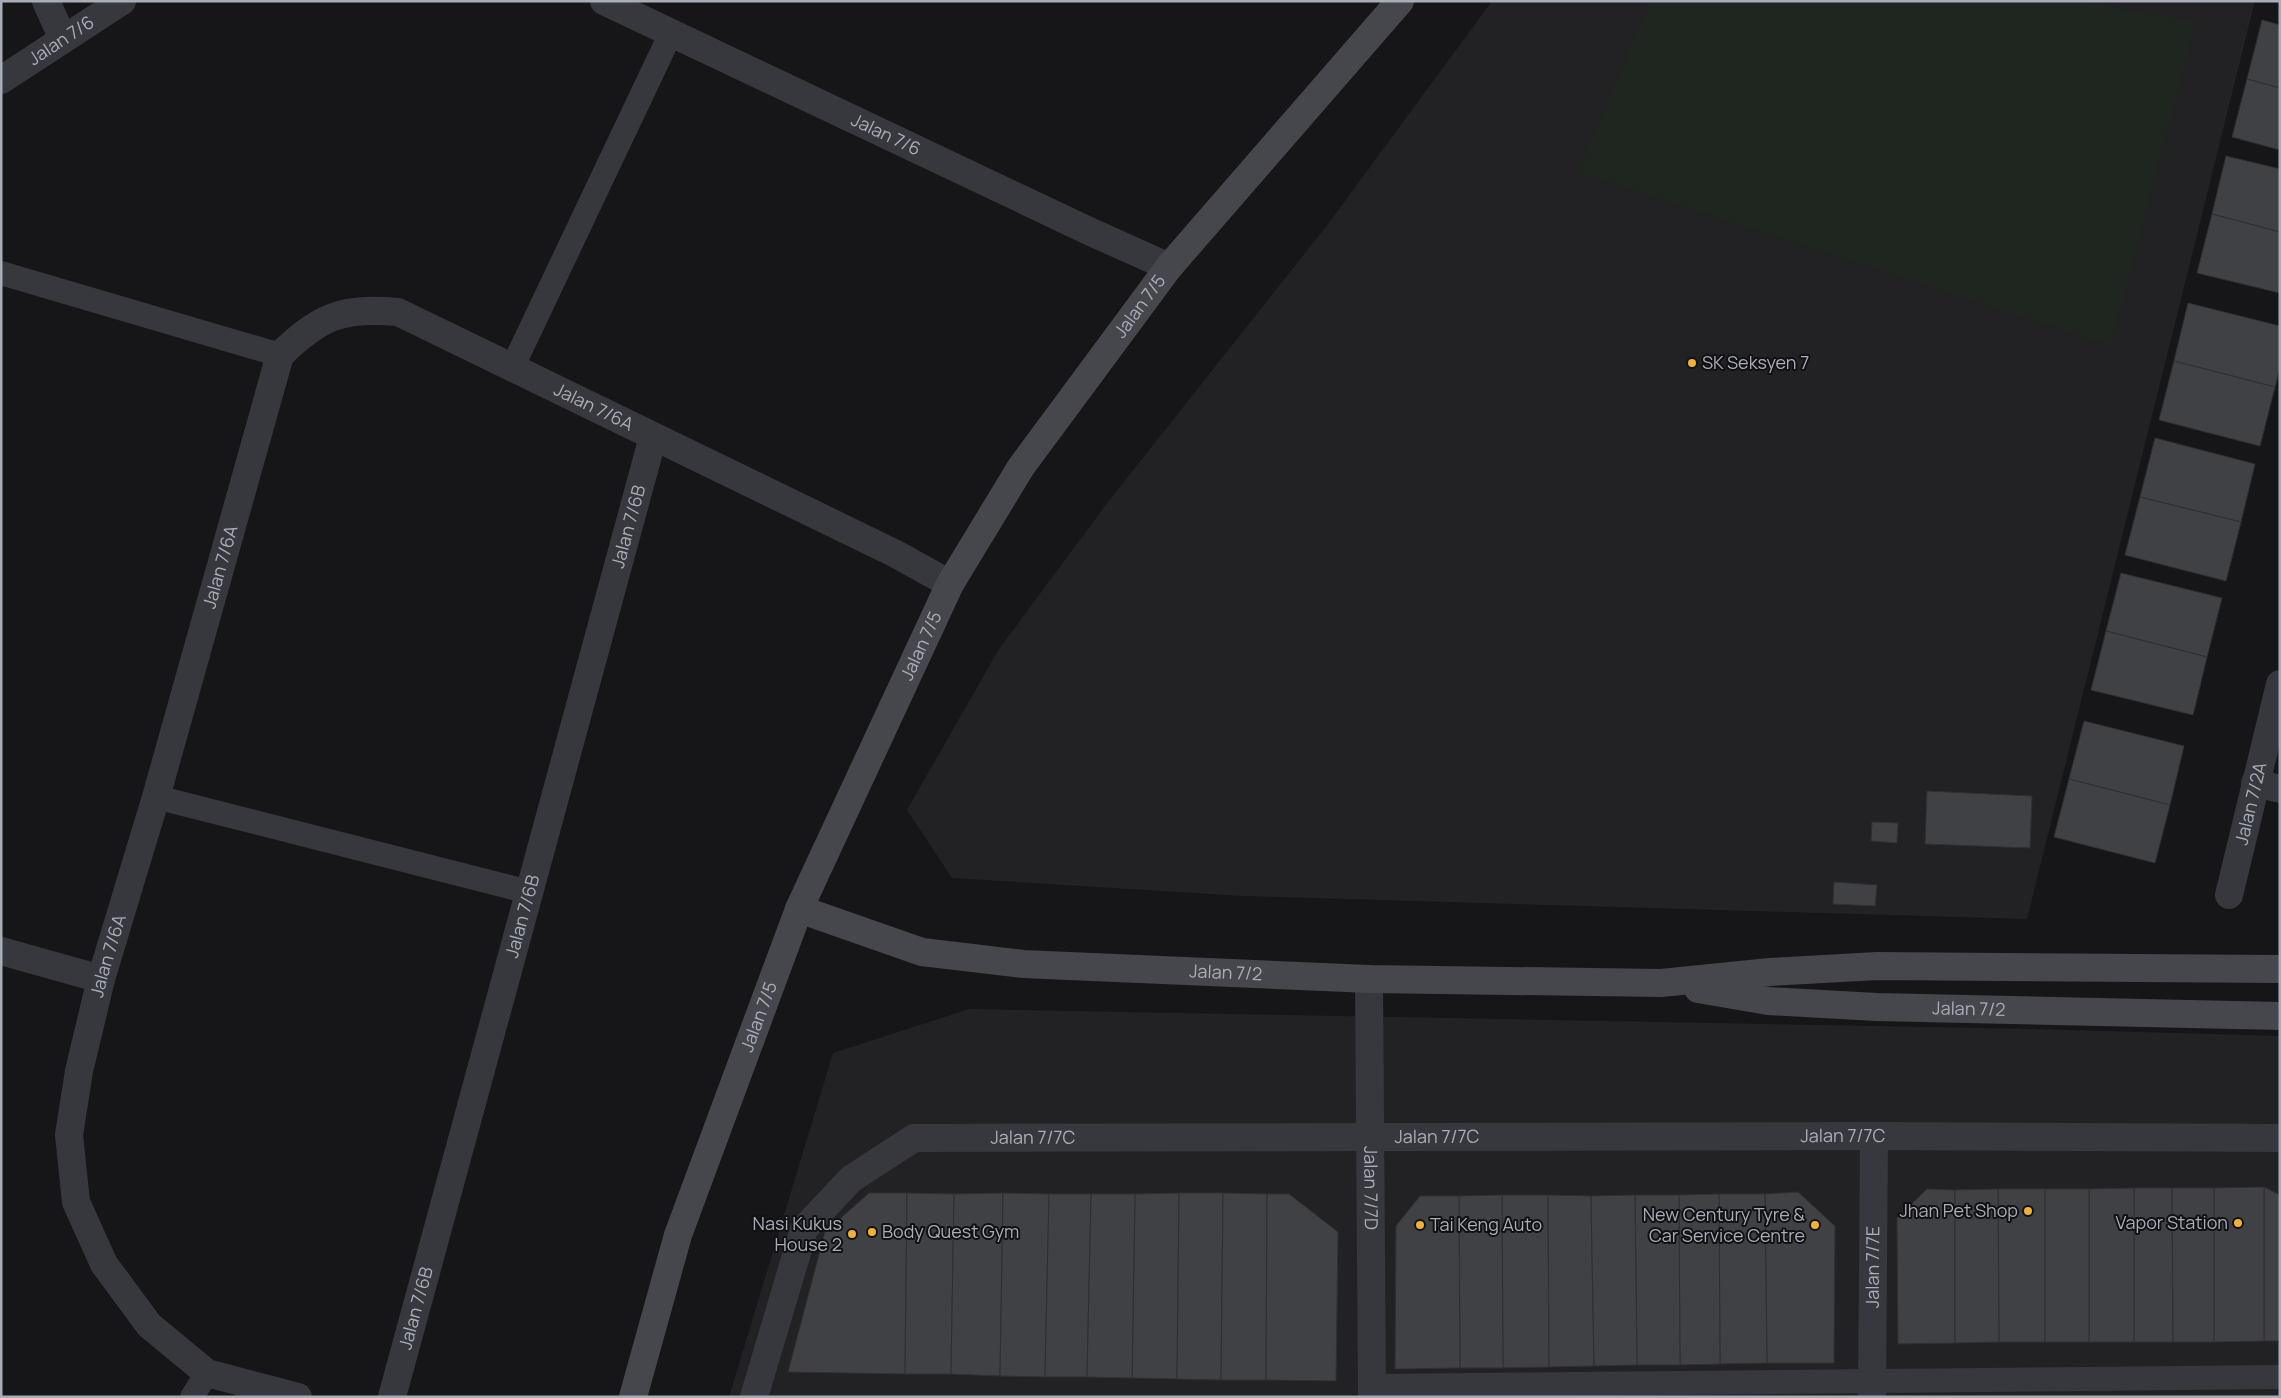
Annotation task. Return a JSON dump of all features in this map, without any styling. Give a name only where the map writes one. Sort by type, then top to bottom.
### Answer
[{"type":"street","points":[[46,1],[63,39]]},
{"type":"street","name":"Jalan 7/6","points":[[1,80],[122,1]]},
{"type":"street","name":"Jalan 7/6","points":[[604,1],[1169,267]]},
{"type":"street","name":"Jalan 7/5","points":[[632,1397],[678,1235],[799,909],[950,584],[1021,467],[1169,267],[1400,1]]},
{"type":"street","name":"Jalan 7/6A","points":[[298,1397],[207,1372],[149,1325],[104,1264],[76,1202],[69,1134],[79,1071],[101,980],[156,797],[280,355],[304,331],[334,315],[366,309],[398,312],[896,554],[950,584]]},
{"type":"street","name":"Jalan 7/6B","points":[[392,1397],[653,437]]},
{"type":"street","name":"Jalan 7/2A","points":[[2230,895],[2268,786],[2280,684]]},
{"type":"street","name":"Jalan 7/2","points":[[799,909],[922,952],[1023,964],[1369,979],[1661,983],[1770,972],[1877,966],[2280,969]]},
{"type":"street","points":[[1,951],[101,980]]},
{"type":"street","name":"Jalan 7/7D","points":[[1369,979],[1372,1391]]},
{"type":"street","name":"Jalan 7/2","points":[[1661,983],[1768,1001],[1798,1003],[1878,1007],[2280,1016]]},
{"type":"street","name":"Jalan 7/7C","points":[[754,1397],[804,1230],[850,1179],[914,1138],[1874,1136],[2280,1138]]},
{"type":"street","name":"Jalan 7/7E","points":[[1872,1389],[1874,1136]]},
{"type":"lane","points":[[512,368],[671,33]]},
{"type":"lane","points":[[1,273],[280,355]]},
{"type":"lane","points":[[156,797],[529,892]]},
{"type":"lane","points":[[192,1397],[207,1372]]},
{"type":"lane","points":[[1372,1391],[1872,1389],[2280,1377]]},
{"type":"shaded area","name":"SK Seksyen 7","points":[[1492,1],[2255,1],[2027,919],[1243,896],[952,878],[907,810],[999,649],[1108,502],[1328,224]]},
{"type":"shaded area","points":[[1650,1],[2076,1],[2196,22],[2111,346],[1578,172]]},
{"type":"shaded area","points":[[969,1009],[2034,1029],[2280,1036],[2280,1397],[729,1397],[833,1053]]},
{"type":"building","points":[[2262,20],[2280,25],[2280,88],[2247,79]]},
{"type":"building","points":[[2247,79],[2280,88],[2280,150],[2232,137]]},
{"type":"building","points":[[2226,156],[2280,169],[2280,232],[2212,214]]},
{"type":"building","points":[[2212,214],[2280,232],[2280,293],[2197,273]]},
{"type":"building","points":[[2188,303],[2280,326],[2280,367],[2275,387],[2174,361]]},
{"type":"building","points":[[2174,361],[2275,387],[2260,446],[2159,420]]},
{"type":"building","points":[[2155,438],[2255,464],[2241,522],[2140,497]]},
{"type":"building","points":[[2140,497],[2241,522],[2226,581],[2125,555]]},
{"type":"building","points":[[2121,573],[2222,598],[2207,657],[2106,631]]},
{"type":"building","points":[[2106,631],[2207,657],[2193,715],[2091,690]]},
{"type":"building","points":[[2084,721],[2184,746],[2170,805],[2069,779]]},
{"type":"building","points":[[2069,779],[2170,805],[2155,863],[2054,837]]},
{"type":"building","points":[[1927,791],[2032,796],[2030,848],[1925,844]]},
{"type":"building","points":[[1872,822],[1898,823],[1897,843],[1871,841]]},
{"type":"building","points":[[1834,882],[1877,885],[1875,906],[1833,904]]},
{"type":"building","points":[[2264,1187],[2280,1195],[2280,1341],[2264,1341]]},
{"type":"building","points":[[2264,1187],[2264,1341],[2214,1342],[2214,1188]]},
{"type":"building","points":[[2134,1188],[2172,1188],[2173,1342],[2134,1342]]},
{"type":"building","points":[[2134,1188],[2134,1342],[2089,1342],[2089,1189]]},
{"type":"building","points":[[2172,1188],[2214,1188],[2214,1342],[2173,1342]]},
{"type":"building","points":[[1927,1189],[1955,1190],[1955,1343],[1898,1344],[1897,1218]]},
{"type":"building","points":[[1998,1189],[2045,1189],[2045,1342],[1999,1342]]},
{"type":"building","points":[[1998,1189],[1999,1342],[1955,1343],[1955,1190]]},
{"type":"building","points":[[2045,1189],[2089,1189],[2089,1342],[2045,1342]]},
{"type":"building","points":[[1798,1192],[1835,1226],[1834,1363],[1767,1363],[1765,1194]]},
{"type":"building","points":[[869,1193],[907,1193],[905,1374],[788,1372],[825,1232]]},
{"type":"building","points":[[907,1193],[954,1194],[951,1374],[905,1374]]},
{"type":"building","points":[[1003,1193],[1000,1376],[951,1374],[954,1194]]},
{"type":"building","points":[[1003,1193],[1049,1194],[1045,1377],[1000,1376]]},
{"type":"building","points":[[1179,1193],[1177,1379],[1132,1378],[1135,1194]]},
{"type":"building","points":[[1179,1193],[1223,1193],[1221,1380],[1177,1379]]},
{"type":"building","points":[[1223,1193],[1267,1194],[1266,1380],[1221,1380]]},
{"type":"building","points":[[1049,1194],[1091,1194],[1087,1377],[1045,1377]]},
{"type":"building","points":[[1091,1194],[1135,1194],[1132,1378],[1087,1377]]},
{"type":"building","points":[[1267,1194],[1289,1194],[1338,1232],[1336,1381],[1266,1380]]},
{"type":"building","points":[[1719,1194],[1765,1194],[1767,1363],[1720,1364]]},
{"type":"building","points":[[1719,1194],[1720,1364],[1680,1365],[1679,1195]]},
{"type":"building","points":[[1502,1195],[1548,1195],[1549,1367],[1503,1368]]},
{"type":"building","points":[[1502,1195],[1503,1368],[1460,1368],[1459,1196]]},
{"type":"building","points":[[1548,1195],[1591,1196],[1594,1366],[1549,1367]]},
{"type":"building","points":[[1635,1195],[1679,1195],[1680,1365],[1637,1365]]},
{"type":"building","points":[[1635,1195],[1637,1365],[1594,1366],[1591,1196]]},
{"type":"building","points":[[1420,1196],[1459,1196],[1460,1368],[1395,1369],[1396,1226]]},
{"type":"place","name":"SK Seksyen 7","points":[[1692,363]]},
{"type":"place","name":"Jhan Pet Shop","points":[[2028,1211]]},
{"type":"place","name":"Vapor Station","points":[[2238,1223]]},
{"type":"place","name":"Tai Keng Auto","points":[[1420,1225]]},
{"type":"place","name":"New Century Tyre & Car Service Centre","points":[[1815,1225]]},
{"type":"place","name":"Body Quest Gym","points":[[872,1232]]},
{"type":"place","name":"Nasi Kukus House 2","points":[[852,1234]]}]
